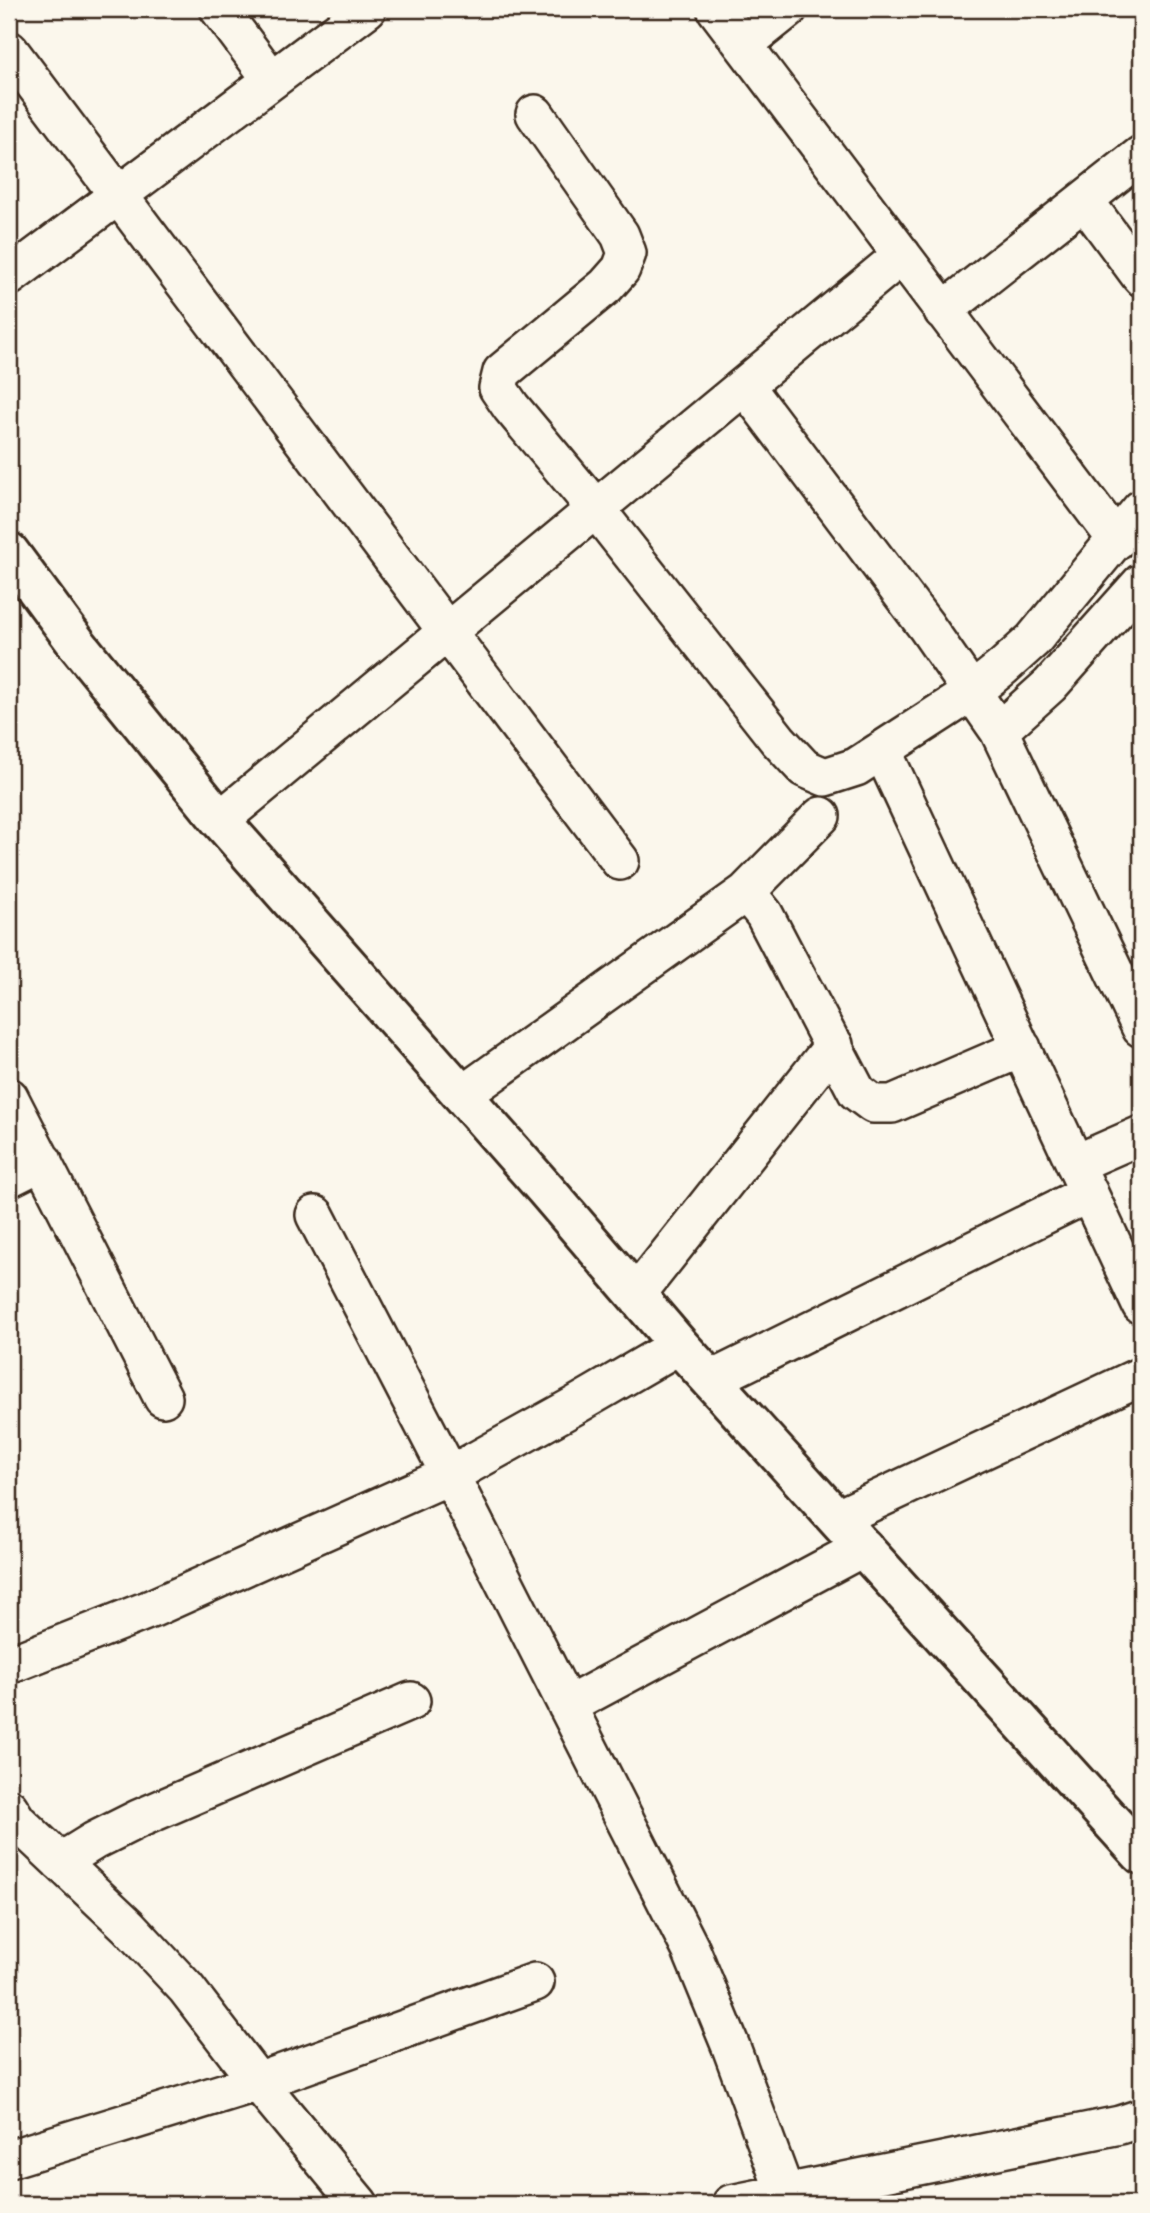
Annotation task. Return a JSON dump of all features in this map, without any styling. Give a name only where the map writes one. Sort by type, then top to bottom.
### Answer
[{"type":"main road","points":[[9,552],[77,644],[220,820],[679,1345],[1141,1854]]},
{"type":"street","points":[[219,9],[272,80]]},
{"type":"street","points":[[9,277],[367,9]]},
{"type":"street","points":[[716,9],[1117,540]]},
{"type":"street","points":[[743,45],[788,9]]},
{"type":"street","points":[[9,50],[620,861]]},
{"type":"street","points":[[535,114],[620,234],[627,253],[621,269],[606,286],[502,372],[498,388],[778,740],[804,768],[825,777],[856,767],[972,692],[1033,640],[1141,509]]},
{"type":"street","points":[[943,311],[1141,155]]},
{"type":"street","points":[[1084,200],[1141,276]]},
{"type":"street","points":[[220,820],[902,256]]},
{"type":"street","points":[[745,386],[926,626],[999,731],[1141,1028]]},
{"type":"street","points":[[999,731],[1050,685],[1141,584]]},
{"type":"street","points":[[882,750],[1141,1305]]},
{"type":"street","points":[[462,1095],[746,892],[821,816]]},
{"type":"street","points":[[746,892],[764,914],[858,1092],[873,1104],[892,1104],[1022,1048]]},
{"type":"street","points":[[636,1295],[834,1045]]},
{"type":"street","points":[[9,1097],[163,1398]]},
{"type":"street","points":[[711,1380],[1082,1179],[1141,1135]]},
{"type":"street","points":[[9,1178],[43,1161]]},
{"type":"street","points":[[315,1215],[691,1950],[731,2047],[785,2193]]},
{"type":"street","points":[[9,1665],[153,1608],[450,1475],[679,1345]]},
{"type":"street","points":[[838,1518],[1141,1376]]},
{"type":"street","points":[[567,1706],[864,1547]]},
{"type":"street","points":[[60,1862],[138,1819],[411,1701]]},
{"type":"street","points":[[12,1818],[128,1926],[186,1988],[258,2082],[359,2204]]},
{"type":"street","points":[[9,2159],[258,2082],[535,1982]]},
{"type":"street","points":[[731,2204],[1121,2125],[1141,2118]]}]
